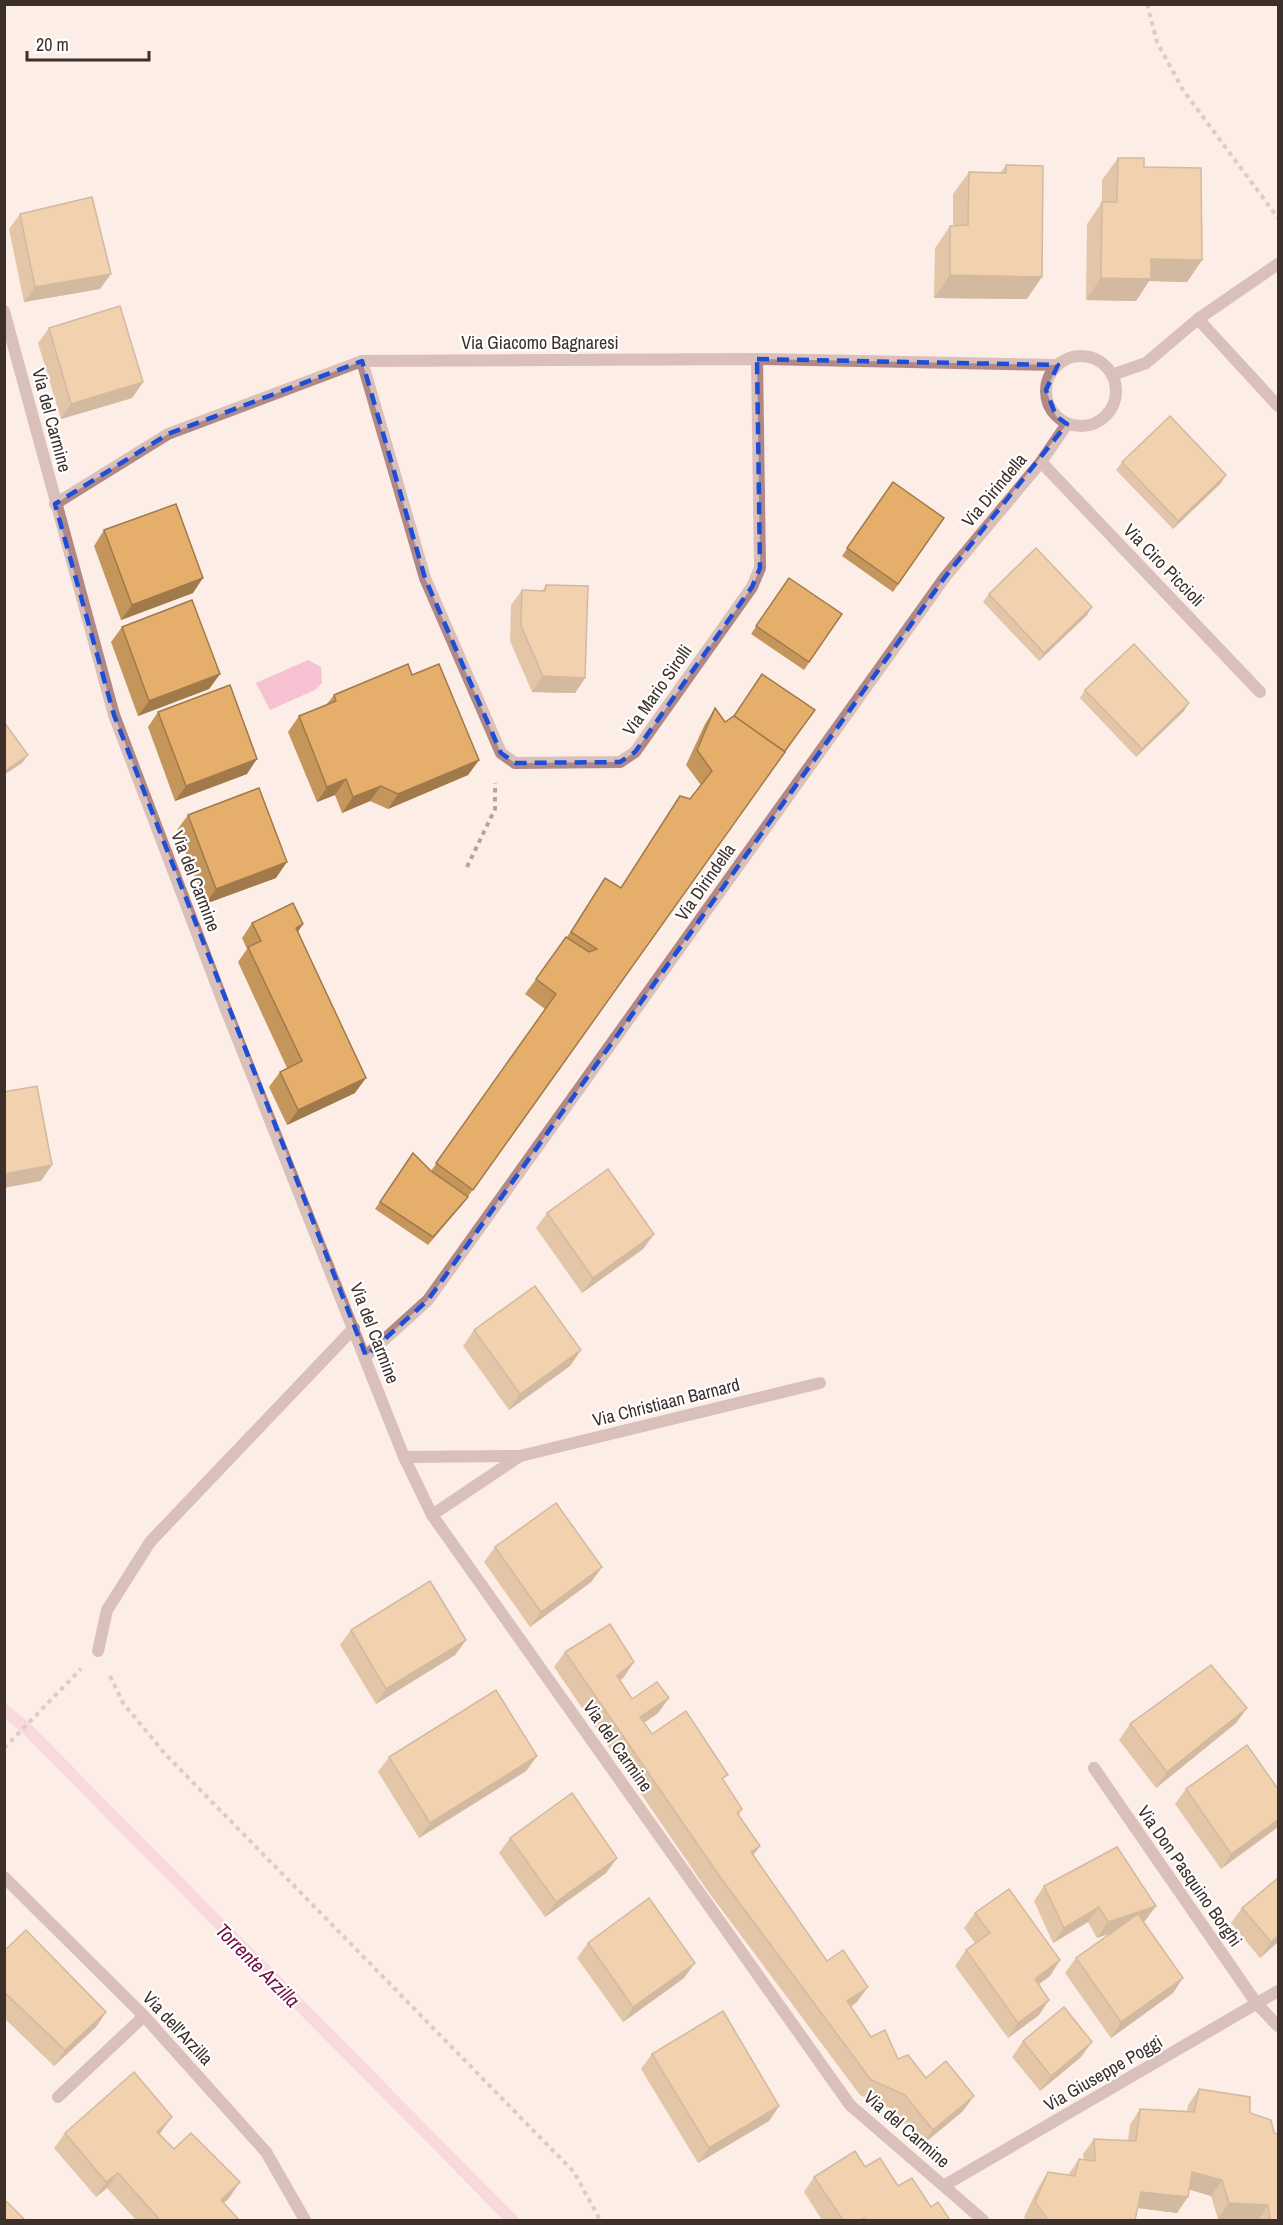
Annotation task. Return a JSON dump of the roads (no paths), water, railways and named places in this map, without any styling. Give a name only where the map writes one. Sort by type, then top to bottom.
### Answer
[{"type":"street","points":[[1112,375],[1146,363],[1198,319],[1278,264]]},
{"type":"street","name":"Via del Carmine","points":[[4,311],[114,716],[225,1007],[366,1356],[404,1457],[432,1515],[850,2105],[983,2220]]},
{"type":"street","points":[[1198,319],[1278,406]]},
{"type":"street","points":[[1088,357],[1105,365],[1112,375],[1115,396],[1107,415],[1095,423],[1081,426],[1067,424],[1056,416],[1049,404],[1046,390],[1050,376],[1059,365],[1069,358],[1088,357]]},
{"type":"street","name":"Via Giacomo Bagnaresi","points":[[55,504],[168,434],[362,361],[757,359],[1059,365]]},
{"type":"street","name":"Via Mario Sirolli","points":[[362,361],[425,578],[501,753],[515,764],[620,762],[635,752],[752,587],[760,568],[757,359]]},
{"type":"street","name":"Via Dirindella","points":[[366,1356],[428,1300],[945,577],[1041,462],[1067,424]]},
{"type":"street","name":"Via Ciro Piccioli","points":[[1041,462],[1260,692]]},
{"type":"street","points":[[98,1651],[107,1610],[150,1542],[354,1328]]},
{"type":"street","name":"Via Christiaan Barnard","points":[[404,1457],[520,1456],[820,1383]]},
{"type":"street","name":"Via Christiaan Barnard","points":[[432,1515],[520,1456]]},
{"type":"street","name":"Via Don Pasquino Borghi","points":[[1094,1768],[1257,2004],[1278,2026]]},
{"type":"street","name":"Via dell'Arzilla","points":[[4,1877],[144,2016],[266,2152],[304,2220]]},
{"type":"street","name":"Via Giuseppe Poggi","points":[[945,2185],[1278,1990]]},
{"type":"street","points":[[58,2097],[144,2016]]},
{"type":"waterway","name":"Torrente Arzilla","points":[[4,1710],[27,1729],[512,2220]]}]
